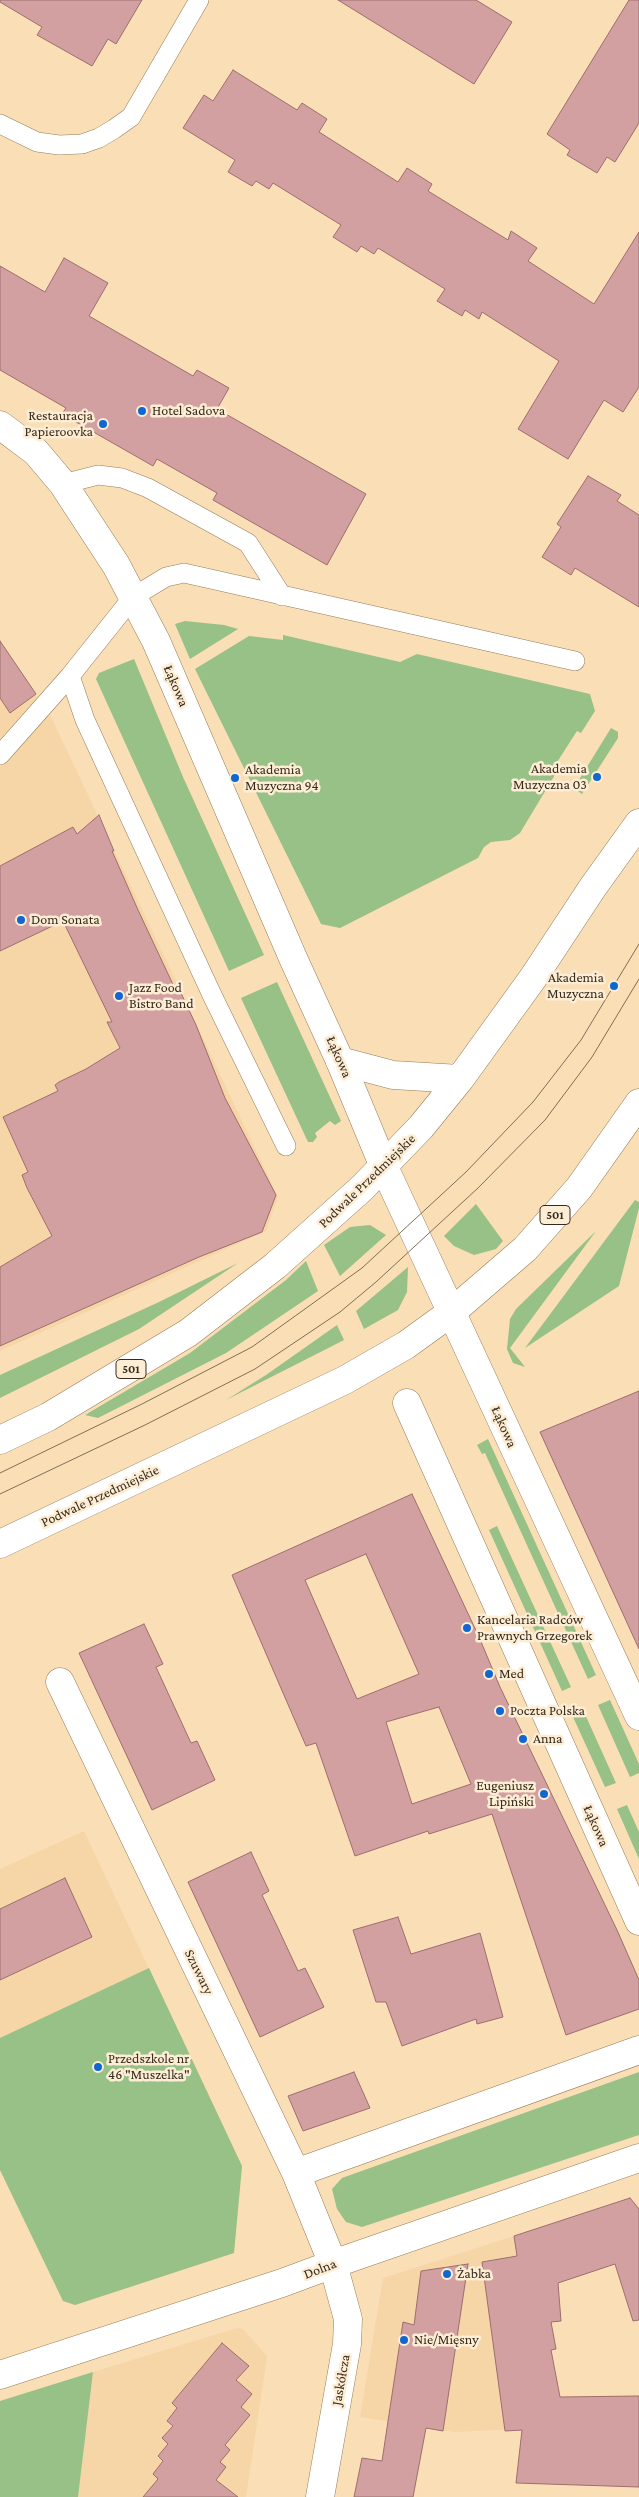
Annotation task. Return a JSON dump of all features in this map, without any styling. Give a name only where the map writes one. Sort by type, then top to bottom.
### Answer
[{"type":"street","name":"Łąkowa","points":[[0,425],[36,452],[63,484],[116,565],[156,641],[384,1166],[453,1311],[536,1499],[630,1675],[639,1716]]},
{"type":"street","name":"Podwale Przedmiejskie","points":[[0,1440],[48,1418],[188,1333],[275,1266],[384,1166],[422,1127],[460,1079],[534,978],[593,887],[639,822]]},
{"type":"street","points":[[340,1061],[393,1075],[460,1079]]},
{"type":"street","name":"Podwale Przedmiejskie","points":[[0,1544],[345,1380],[406,1345],[453,1311],[525,1249],[579,1188],[639,1103]]},
{"type":"street","name":"Łąkowa","points":[[407,1404],[639,1920]]},
{"type":"street","name":"Szuwary","points":[[60,1682],[296,2173],[333,2264]]},
{"type":"street","points":[[296,2173],[639,2050]]},
{"type":"street","name":"Dolna","points":[[0,2375],[282,2283],[639,2158]]},
{"type":"street","name":"Jaskółcza","points":[[320,2497],[347,2344],[348,2319],[333,2264]]},
{"type":"lane","points":[[0,124],[37,142],[59,145],[82,144],[100,138],[130,117],[199,0]]},
{"type":"lane","points":[[63,484],[98,476],[122,478],[148,488],[248,543],[282,596]]},
{"type":"lane","points":[[0,755],[70,676],[133,597],[166,577],[184,573],[575,661]]},
{"type":"lane","points":[[70,676],[85,720],[212,995],[286,1146]]},
{"type":"shaded area","points":[[0,641],[53,721],[278,1197],[266,1231],[0,1351]]},
{"type":"shaded area","name":"Przedszkole nr 46 \"Muszelka\"","points":[[84,1831],[242,2166],[234,2253],[75,2305],[63,2301],[0,2170],[0,1869]]},
{"type":"shaded area","points":[[514,2236],[540,2428],[454,2432],[360,2417],[383,2278]]},
{"type":"shaded area","points":[[237,2328],[243,2329],[267,2356],[246,2497],[78,2497],[93,2372]]},
{"type":"green space","points":[[185,621],[224,625],[238,629],[190,659],[175,624]]},
{"type":"green space","points":[[283,635],[400,662],[417,654],[590,694],[595,711],[581,733],[577,731],[552,770],[556,773],[520,833],[510,840],[491,842],[484,847],[478,858],[340,928],[321,924],[195,669],[249,636],[283,640]]},
{"type":"green space","points":[[134,659],[183,777],[264,955],[229,971],[96,679],[99,673]]},
{"type":"green space","points":[[611,728],[618,732],[618,738],[582,794],[574,788]]},
{"type":"green space","points":[[277,982],[341,1121],[335,1125],[330,1121],[315,1133],[317,1137],[313,1142],[308,1142],[241,998]]},
{"type":"green space","points":[[635,1200],[639,1202],[639,1208],[619,1286],[525,1348]]},
{"type":"green space","points":[[476,1204],[503,1241],[496,1249],[474,1255],[454,1246],[444,1236]]},
{"type":"green space","points":[[370,1225],[386,1235],[340,1276],[324,1245],[350,1227]]},
{"type":"green space","points":[[596,1231],[510,1348],[525,1367],[513,1363],[507,1349],[510,1319],[516,1309]]},
{"type":"green space","points":[[306,1261],[318,1291],[226,1353],[98,1418],[85,1415],[190,1353],[286,1280]]},
{"type":"green space","points":[[238,1263],[139,1329],[0,1398],[0,1375],[159,1302]]},
{"type":"green space","points":[[408,1267],[407,1292],[398,1310],[364,1329],[356,1311]]},
{"type":"green space","points":[[337,1325],[344,1340],[226,1400],[266,1375]]},
{"type":"green space","points":[[488,1439],[596,1675],[588,1679],[485,1453],[482,1454],[477,1445]]},
{"type":"green space","points":[[497,1526],[571,1687],[562,1691],[489,1530]]},
{"type":"green space","points":[[610,1700],[639,1764],[639,1773],[630,1777],[598,1705]]},
{"type":"green space","points":[[584,1712],[616,1783],[605,1787],[573,1717]]},
{"type":"green space","points":[[627,1805],[639,1832],[639,1859],[617,1809]]},
{"type":"green space","name":"Przedszkole nr 46 \"Muszelka\"","points":[[149,1968],[242,2166],[234,2253],[75,2305],[63,2301],[0,2170],[0,2038]]},
{"type":"green space","points":[[639,2072],[639,2135],[362,2227],[346,2222],[337,2209],[332,2189],[342,2178]]},
{"type":"green space","points":[[93,2372],[78,2497],[0,2497],[0,2401]]},
{"type":"building","points":[[0,0],[142,0],[116,44],[108,39],[92,66],[37,35],[42,27],[0,2]]},
{"type":"building","points":[[338,0],[476,0],[512,22],[474,84]]},
{"type":"building","points":[[629,0],[639,0],[639,123],[615,162],[607,157],[597,173],[567,155],[570,150],[547,134]]},
{"type":"building","points":[[233,70],[297,110],[302,103],[327,119],[319,132],[398,182],[407,168],[432,184],[428,191],[508,240],[511,231],[537,248],[528,261],[594,304],[639,232],[639,387],[623,412],[604,400],[568,459],[518,429],[559,361],[482,312],[479,319],[465,310],[462,316],[437,301],[445,289],[378,248],[374,254],[361,246],[357,252],[333,237],[341,225],[273,183],[269,189],[256,181],[252,186],[228,172],[235,160],[183,128],[204,95],[213,101]]},
{"type":"building","name":"Hotel Sadova","points":[[64,258],[108,283],[89,316],[193,376],[197,370],[229,388],[217,409],[366,494],[327,565],[213,500],[217,493],[157,459],[153,466],[62,414],[66,408],[0,370],[0,266],[45,292]]},
{"type":"building","points":[[588,476],[621,495],[617,501],[639,515],[639,607],[575,568],[571,575],[542,557],[561,527],[557,524]]},
{"type":"building","points":[[0,641],[36,694],[10,713],[0,698]]},
{"type":"building","points":[[99,815],[114,851],[112,851],[138,910],[177,993],[180,991],[196,1025],[225,1098],[276,1195],[262,1232],[199,1257],[0,1346],[0,1267],[52,1236],[27,1188],[22,1175],[28,1172],[3,1117],[58,1091],[55,1085],[59,1082],[86,1069],[120,1048],[107,1022],[112,1022],[63,921],[0,951],[0,866],[73,827],[77,834]]},
{"type":"building","points":[[639,1391],[639,1649],[540,1432]]},
{"type":"building","points":[[412,1494],[479,1637],[500,1687],[617,1930],[639,1980],[639,2009],[566,2035],[492,1814],[429,1834],[428,1831],[355,1856],[316,1743],[306,1746],[232,1575]],"holes":[[[366,1554],[419,1674],[357,1699],[305,1580]],[[439,1707],[471,1784],[412,1804],[386,1722]]]},
{"type":"building","points":[[144,1624],[163,1664],[156,1667],[191,1743],[197,1741],[215,1780],[152,1810],[79,1653]]},
{"type":"building","points":[[251,1852],[269,1891],[262,1895],[298,1971],[305,1968],[324,2007],[260,2037],[188,1882]]},
{"type":"building","points":[[65,1878],[92,1937],[0,1980],[0,1909]]},
{"type":"building","points":[[398,1917],[411,1954],[480,1933],[503,2017],[477,2024],[476,2019],[402,2046],[386,2002],[376,2002],[353,1930]]},
{"type":"building","points":[[354,2072],[370,2108],[303,2131],[288,2096]]},
{"type":"building","points":[[630,2198],[639,2209],[639,2320],[633,2321],[615,2264],[558,2283],[561,2321],[551,2322],[556,2349],[551,2350],[560,2397],[639,2396],[639,2487],[516,2483],[522,2430],[505,2431],[482,2262],[517,2256],[514,2236]]},
{"type":"building","points":[[468,2264],[443,2431],[426,2428],[413,2497],[354,2497],[362,2458],[382,2461],[403,2322],[414,2325],[421,2271]]},
{"type":"building","points":[[222,2343],[249,2366],[236,2380],[252,2394],[241,2407],[250,2415],[225,2445],[230,2450],[220,2462],[226,2467],[216,2480],[238,2497],[143,2497],[158,2479],[153,2474],[163,2461],[158,2456],[168,2444],[162,2438],[173,2426],[167,2421],[177,2408],[172,2403]]},
{"type":"tram line","points":[[0,1473],[142,1404],[252,1347],[362,1268],[466,1172],[533,1102],[581,1040],[639,944]]},
{"type":"tram line","points":[[0,1494],[145,1425],[255,1369],[340,1312],[376,1282],[478,1188],[545,1120],[592,1057],[639,979]]},
{"type":"place","name":"Hotel Sadova","points":[[142,411]]},
{"type":"place","name":"Restauracja Papieroovka","points":[[103,424]]},
{"type":"place","name":"Akademia Muzyczna 03","points":[[597,777]]},
{"type":"place","name":"Akademia Muzyczna 94","points":[[235,778]]},
{"type":"place","name":"Dom Sonata","points":[[21,920]]},
{"type":"place","name":"Akademia Muzyczna","points":[[614,986]]},
{"type":"place","name":"Jazz Food Bistro Band","points":[[119,996]]},
{"type":"place","name":"Kancelaria Radców Prawnych Grzegorek","points":[[467,1628]]},
{"type":"place","name":"Med","points":[[489,1674]]},
{"type":"place","name":"Poczta Polska","points":[[500,1711]]},
{"type":"place","name":"Anna","points":[[523,1739]]},
{"type":"place","name":"Eugeniusz Lipiński","points":[[544,1794]]},
{"type":"place","name":"Przedszkole nr 46 \"Muszelka\"","points":[[98,2067]]},
{"type":"place","name":"Żabka","points":[[447,2274]]},
{"type":"place","name":"Nie/Mięsny","points":[[404,2340]]}]
